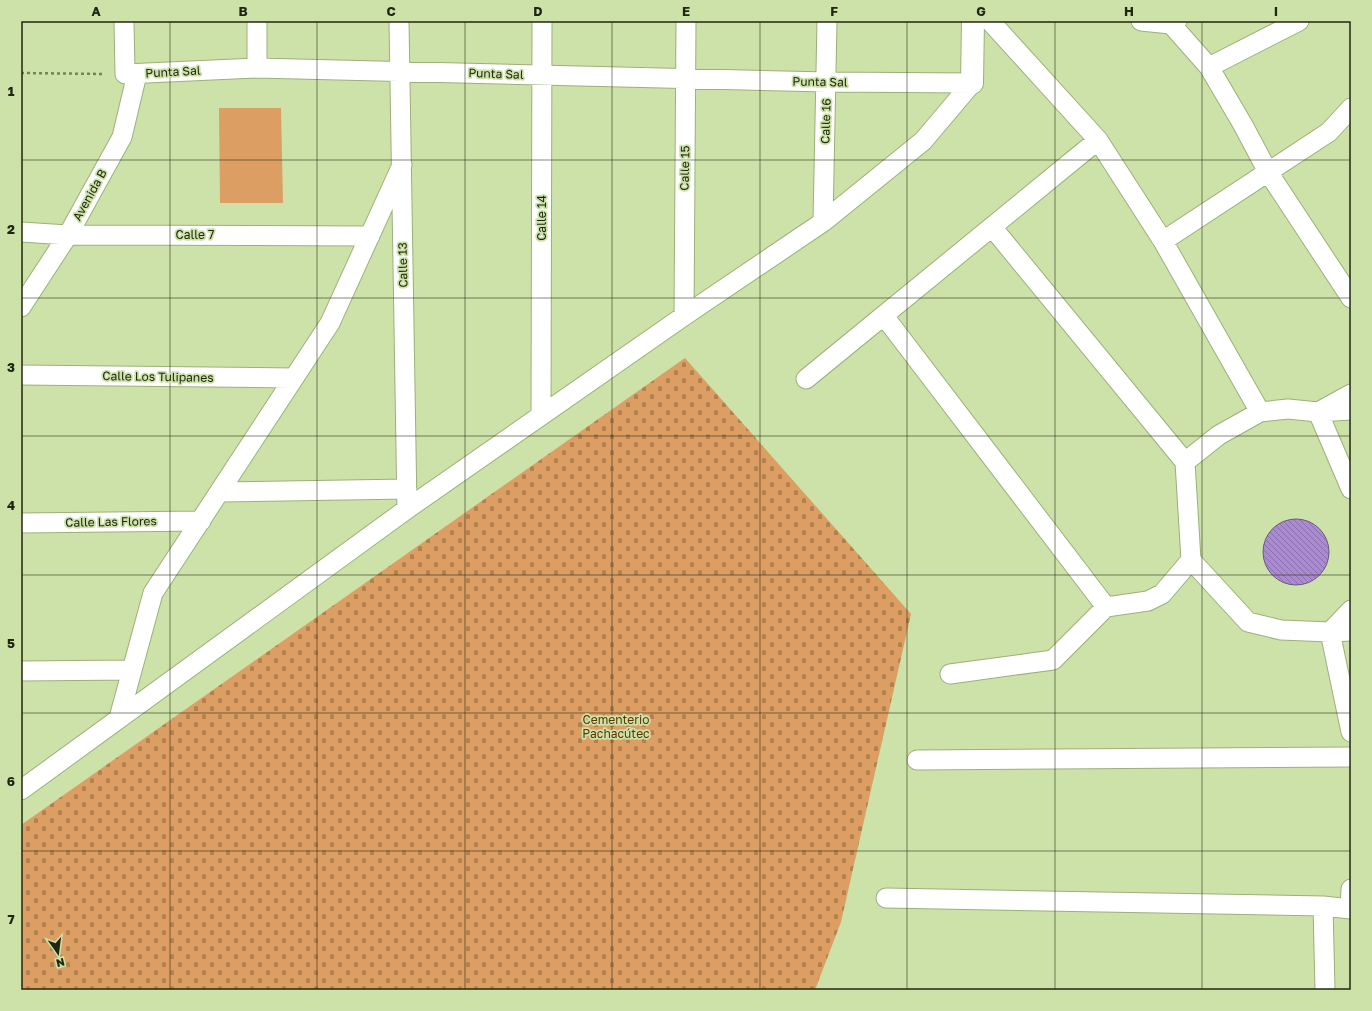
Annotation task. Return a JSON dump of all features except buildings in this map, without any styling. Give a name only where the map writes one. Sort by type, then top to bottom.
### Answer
[{"type":"street","name":"Avenida B","points":[[21,307],[68,235],[122,137],[131,74],[124,21]]},
{"type":"street","points":[[257,21],[257,68]]},
{"type":"street","name":"Calle 13","points":[[399,21],[407,509]]},
{"type":"street","name":"Calle 14","points":[[541,415],[542,21]]},
{"type":"street","name":"Calle 15","points":[[684,316],[686,21]]},
{"type":"street","name":"Calle 16","points":[[823,222],[827,82],[827,21]]},
{"type":"street","points":[[21,790],[407,509],[684,316],[823,222],[923,141],[972,83],[973,21]]},
{"type":"street","points":[[990,21],[1098,140],[1163,241],[1260,412]]},
{"type":"street","points":[[1141,21],[1174,23],[1209,67],[1243,125],[1268,172],[1351,298]]},
{"type":"street","points":[[1209,67],[1299,21]]},
{"type":"street","name":"Punta Sal","points":[[131,74],[257,68],[827,82],[972,83]]},
{"type":"street","points":[[1163,241],[1329,132],[1351,108]]},
{"type":"street","points":[[806,379],[1098,140]]},
{"type":"street","points":[[120,718],[153,594],[330,323],[402,165]]},
{"type":"street","points":[[992,227],[1185,462],[1191,560],[1248,622],[1281,630],[1330,632],[1351,631]]},
{"type":"street","name":"Calle 7","points":[[21,232],[68,235],[370,236]]},
{"type":"street","points":[[884,316],[1106,607]]},
{"type":"street","name":"Calle Los Tulipanes","points":[[21,375],[294,378]]},
{"type":"street","points":[[1318,412],[1351,394]]},
{"type":"street","points":[[1185,462],[1220,435],[1260,412],[1288,409],[1318,412],[1351,410]]},
{"type":"street","points":[[1318,412],[1351,489]]},
{"type":"street","points":[[219,492],[406,489]]},
{"type":"street","name":"Calle Las Flores","points":[[21,523],[201,521]]},
{"type":"street","points":[[950,674],[1052,660],[1106,607],[1148,601],[1162,594],[1191,560]]},
{"type":"street","points":[[1330,632],[1351,610]]},
{"type":"street","points":[[1330,632],[1351,732]]},
{"type":"street","points":[[21,671],[132,670]]},
{"type":"street","points":[[917,760],[1351,758]]},
{"type":"street","points":[[886,898],[1323,906],[1351,909],[1351,889]]},
{"type":"street","points":[[1323,906],[1325,990]]},
{"type":"path","points":[[21,73],[131,74]]},
{"type":"green space","points":[[219,108],[281,108],[283,203],[220,203]]},
{"type":"green space","name":"Cementerio Pachacútec","points":[[685,358],[911,614],[841,922],[815,990],[21,990],[21,825]]}]
